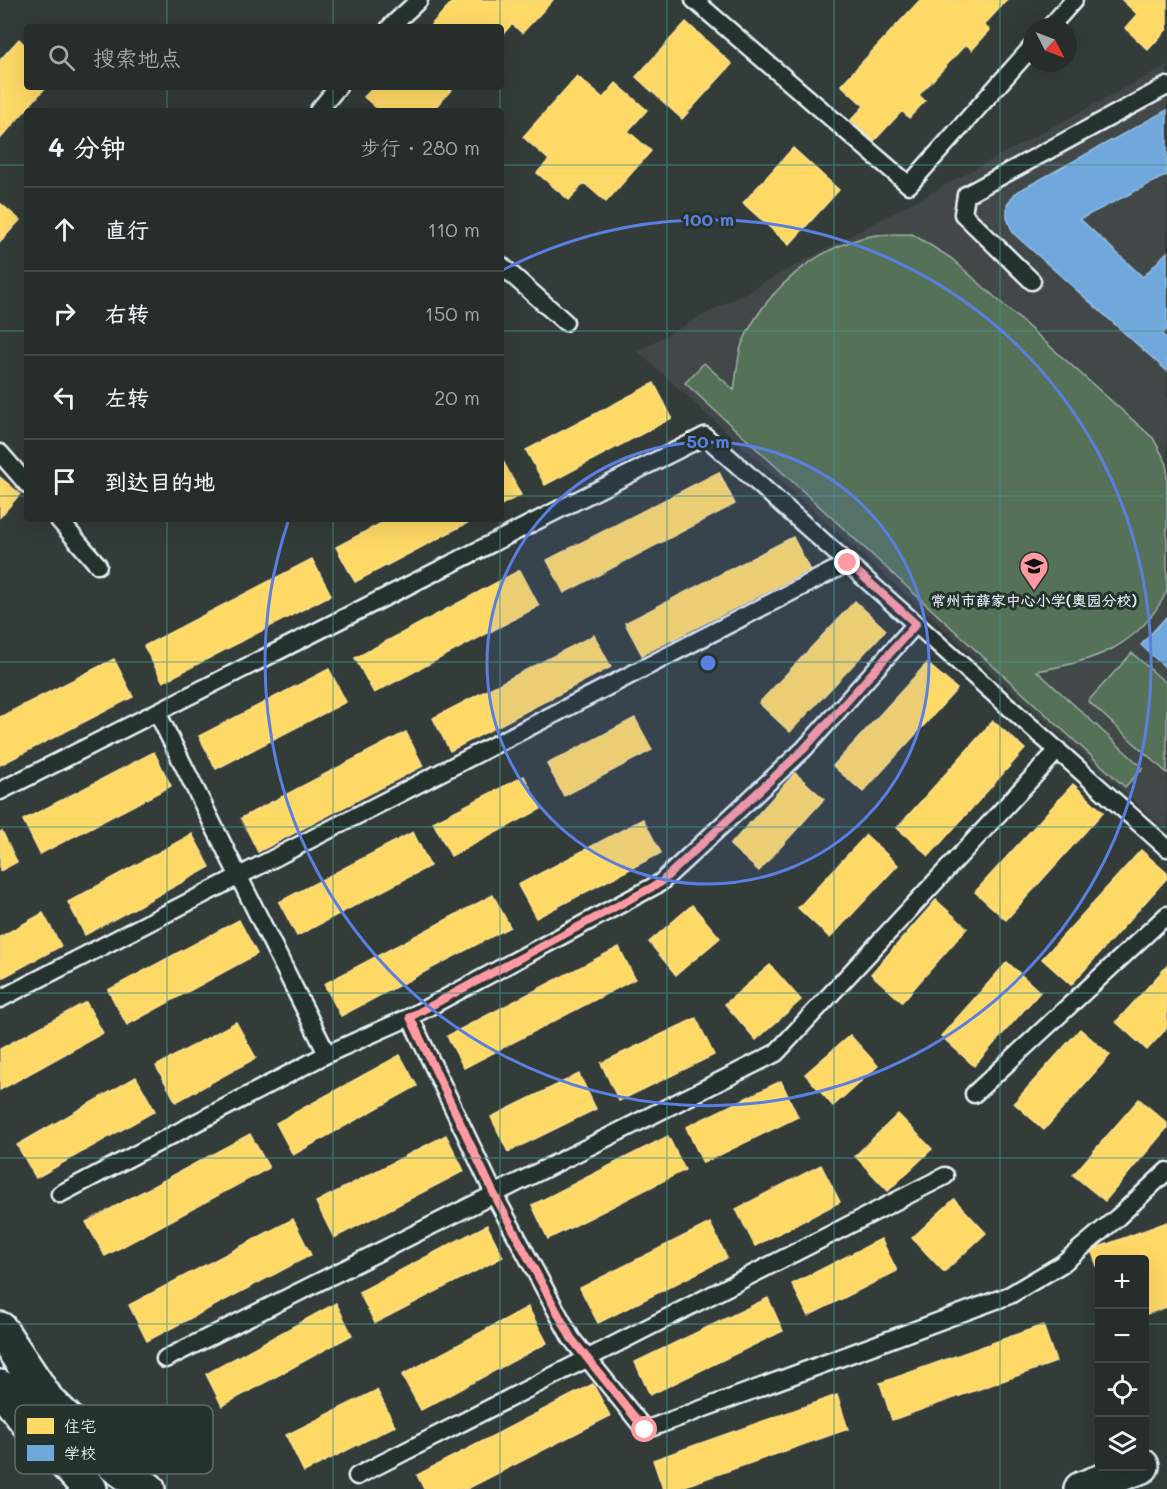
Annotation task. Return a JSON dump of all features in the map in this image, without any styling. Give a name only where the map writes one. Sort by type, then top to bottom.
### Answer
[{"type":"street","points":[[0,1329],[52,1405]]},
{"type":"street","points":[[0,1387],[15,1406]]},
{"type":"street","points":[[1149,1464],[1167,1457]]},
{"type":"street","points":[[1081,1489],[1130,1471]]},
{"type":"street","points":[[76,1474],[90,1489]]},
{"type":"street","points":[[126,1474],[148,1489]]},
{"type":"lane","points":[[393,24],[419,0]]},
{"type":"lane","points":[[694,0],[909,185],[1023,57]]},
{"type":"lane","points":[[1058,18],[1074,0]]},
{"type":"lane","points":[[1032,281],[963,214],[966,195],[1167,86]]},
{"type":"lane","points":[[325,108],[336,90]]},
{"type":"lane","points":[[504,268],[565,322]]},
{"type":"lane","points":[[0,791],[705,436],[1167,848]]},
{"type":"lane","points":[[0,453],[24,481]]},
{"type":"lane","points":[[61,522],[98,565]]},
{"type":"lane","points":[[0,999],[848,563]]},
{"type":"lane","points":[[60,1194],[327,1054],[410,1017],[660,883],[804,749],[916,624]]},
{"type":"lane","points":[[157,712],[327,1054]]},
{"type":"lane","points":[[165,1359],[776,1053],[1058,750]]},
{"type":"lane","points":[[974,1094],[1167,915]]},
{"type":"lane","points":[[410,1017],[494,1194],[571,1338],[645,1430],[1010,1296],[1062,1264],[1118,1217],[1167,1171]]},
{"type":"lane","points":[[357,1476],[945,1176]]},
{"type":"shaded area","name":"常州市薛家中心小学(奥园分校)","points":[[1167,65],[1167,831],[637,351]]},
{"type":"green space","name":"常州市薛家中心小学(奥园分校)","points":[[912,234],[951,258],[1153,438],[1167,464],[1167,591],[1156,610],[1143,626],[1113,648],[1078,662],[1037,671],[1143,768],[1125,787],[685,383],[704,363],[734,390],[740,349],[752,325],[778,290],[811,261],[850,242],[876,235]]},
{"type":"green space","points":[[1132,653],[1167,684],[1167,773],[1088,701]]},
{"type":"building: 住宅","points":[[454,0],[553,0],[522,33],[512,24],[504,33],[504,24],[432,24]]},
{"type":"building: 住宅","points":[[920,0],[1007,0],[984,25],[990,30],[972,50],[966,44],[919,95],[925,101],[909,118],[902,111],[874,141],[851,120],[864,106],[841,85]]},
{"type":"building: 住宅","points":[[1122,0],[1167,0],[1167,29],[1148,50],[1125,28],[1137,14]]},
{"type":"building: 住宅","points":[[686,22],[732,64],[682,119],[636,77]]},
{"type":"building: 住宅","points":[[19,39],[24,44],[24,90],[43,90],[27,108],[24,108],[24,112],[0,139],[0,60]]},
{"type":"building: 住宅","points":[[577,76],[603,98],[616,83],[647,110],[628,131],[651,151],[606,202],[584,183],[569,200],[537,173],[549,160],[523,137]]},
{"type":"building: 住宅","points":[[371,90],[451,90],[435,108],[377,108],[364,97]]},
{"type":"building: 住宅","points":[[793,148],[839,190],[789,245],[743,203]]},
{"type":"building: 住宅","points":[[0,203],[20,220],[0,242]]},
{"type":"building: 住宅","points":[[654,383],[672,418],[545,485],[526,450]]},
{"type":"building: 住宅","points":[[504,463],[521,495],[504,504]]},
{"type":"building: 住宅","points":[[719,472],[735,504],[564,593],[547,560]]},
{"type":"building: 住宅","points":[[0,477],[20,494],[0,517]]},
{"type":"building: 住宅","points":[[383,522],[469,522],[355,582],[336,547]]},
{"type":"building: 住宅","points":[[793,537],[810,570],[642,655],[625,623]]},
{"type":"building: 住宅","points":[[312,559],[331,595],[163,682],[144,646]]},
{"type":"building: 住宅","points":[[520,570],[539,606],[374,693],[355,658]]},
{"type":"building: 住宅","points":[[855,601],[886,630],[790,732],[759,703]]},
{"type":"building: 住宅","points":[[594,635],[611,667],[450,751],[433,718]]},
{"type":"building: 住宅","points":[[114,659],[133,697],[0,765],[0,717]]},
{"type":"building: 住宅","points":[[927,663],[957,689],[863,792],[833,766]]},
{"type":"building: 住宅","points":[[329,669],[346,702],[216,769],[199,736]]},
{"type":"building: 住宅","points":[[635,718],[652,750],[564,796],[547,764]]},
{"type":"building: 住宅","points":[[993,721],[1025,749],[929,856],[897,828]]},
{"type":"building: 住宅","points":[[406,732],[423,766],[258,852],[241,818]]},
{"type":"building: 住宅","points":[[154,752],[171,786],[40,854],[23,820]]},
{"type":"building: 住宅","points":[[795,773],[824,799],[759,871],[730,845]]},
{"type":"building: 住宅","points":[[524,776],[541,809],[451,856],[433,822]]},
{"type":"building: 住宅","points":[[1073,784],[1103,812],[1006,920],[975,892]]},
{"type":"building: 住宅","points":[[643,819],[661,853],[536,918],[518,885]]},
{"type":"building: 住宅","points":[[2,831],[17,862],[0,871],[0,832]]},
{"type":"building: 住宅","points":[[413,832],[430,866],[297,936],[279,902]]},
{"type":"building: 住宅","points":[[192,834],[210,867],[85,935],[68,902]]},
{"type":"building: 住宅","points":[[866,835],[898,865],[830,938],[798,908]]},
{"type":"building: 住宅","points":[[1141,850],[1167,873],[1167,878],[1071,985],[1042,959]]},
{"type":"building: 住宅","points":[[493,895],[510,927],[341,1016],[324,984]]},
{"type":"building: 住宅","points":[[936,900],[967,928],[902,1002],[871,974]]},
{"type":"building: 住宅","points":[[692,905],[720,938],[676,975],[649,942]]},
{"type":"building: 住宅","points":[[43,913],[61,946],[0,979],[0,937]]},
{"type":"building: 住宅","points":[[239,920],[257,954],[127,1025],[108,990]]},
{"type":"building: 住宅","points":[[619,947],[635,979],[464,1068],[447,1036]]},
{"type":"building: 住宅","points":[[1007,962],[1040,992],[974,1066],[941,1036]]},
{"type":"building: 住宅","points":[[770,965],[801,1000],[756,1040],[725,1004]]},
{"type":"building: 住宅","points":[[1167,966],[1167,1028],[1147,1050],[1116,1022]]},
{"type":"building: 住宅","points":[[86,1002],[103,1033],[0,1090],[0,1049]]},
{"type":"building: 住宅","points":[[696,1018],[714,1055],[619,1101],[601,1063]]},
{"type":"building: 住宅","points":[[236,1022],[256,1058],[176,1102],[156,1066]]},
{"type":"building: 住宅","points":[[1080,1029],[1110,1055],[1044,1130],[1014,1103]]},
{"type":"building: 住宅","points":[[850,1035],[878,1066],[833,1106],[805,1074]]},
{"type":"building: 住宅","points":[[400,1055],[417,1086],[293,1155],[276,1123]]},
{"type":"building: 住宅","points":[[579,1074],[596,1109],[508,1152],[491,1117]]},
{"type":"building: 住宅","points":[[136,1077],[155,1111],[36,1178],[17,1145]]},
{"type":"building: 住宅","points":[[781,1081],[798,1117],[703,1163],[686,1127]]},
{"type":"building: 住宅","points":[[1139,1099],[1167,1123],[1167,1128],[1105,1201],[1073,1175]]},
{"type":"building: 住宅","points":[[898,1114],[932,1149],[888,1191],[855,1156]]},
{"type":"building: 住宅","points":[[250,1134],[269,1168],[105,1256],[86,1222]]},
{"type":"building: 住宅","points":[[446,1135],[464,1171],[334,1238],[316,1202]]},
{"type":"building: 住宅","points":[[668,1136],[685,1170],[548,1239],[532,1205]]},
{"type":"building: 住宅","points":[[821,1165],[840,1202],[755,1246],[736,1209]]},
{"type":"building: 住宅","points":[[954,1199],[986,1233],[944,1272],[912,1238]]},
{"type":"building: 住宅","points":[[293,1219],[311,1255],[147,1341],[129,1305]]},
{"type":"building: 住宅","points":[[1167,1222],[1167,1307],[1149,1313],[1149,1255],[1095,1255],[1095,1261],[1091,1250]]},
{"type":"building: 住宅","points":[[710,1223],[727,1258],[598,1323],[580,1288]]},
{"type":"building: 住宅","points":[[487,1225],[503,1257],[375,1323],[359,1292]]},
{"type":"building: 住宅","points":[[881,1239],[897,1271],[808,1316],[792,1284]]},
{"type":"building: 住宅","points":[[768,1298],[783,1331],[650,1395],[635,1362]]},
{"type":"building: 住宅","points":[[336,1303],[352,1335],[222,1406],[206,1374]]},
{"type":"building: 住宅","points":[[528,1307],[547,1343],[421,1410],[402,1375]]},
{"type":"building: 住宅","points":[[1043,1325],[1056,1362],[892,1420],[880,1383]]},
{"type":"building: 住宅","points":[[593,1384],[610,1416],[467,1489],[424,1489],[417,1475]]},
{"type":"building: 住宅","points":[[377,1390],[395,1426],[304,1472],[286,1435]]},
{"type":"building: 住宅","points":[[837,1395],[848,1429],[676,1489],[663,1489],[653,1460]]},
{"type":"building: 学校","points":[[1167,110],[1167,175],[1080,219],[1143,277],[1167,252],[1167,329],[1162,334],[1167,339],[1167,371],[1013,233],[1007,218],[1007,205],[1015,193]]},
{"type":"building: 学校","points":[[1167,616],[1167,669],[1141,645]]},
{"type":"place","name":"常州市薛家中心小学(奥园分校)","points":[[1034,592]]},
{"type":"route","points":[[645,1430],[571,1338],[494,1194],[410,1017],[660,883],[804,749],[916,624],[848,563]]}]
